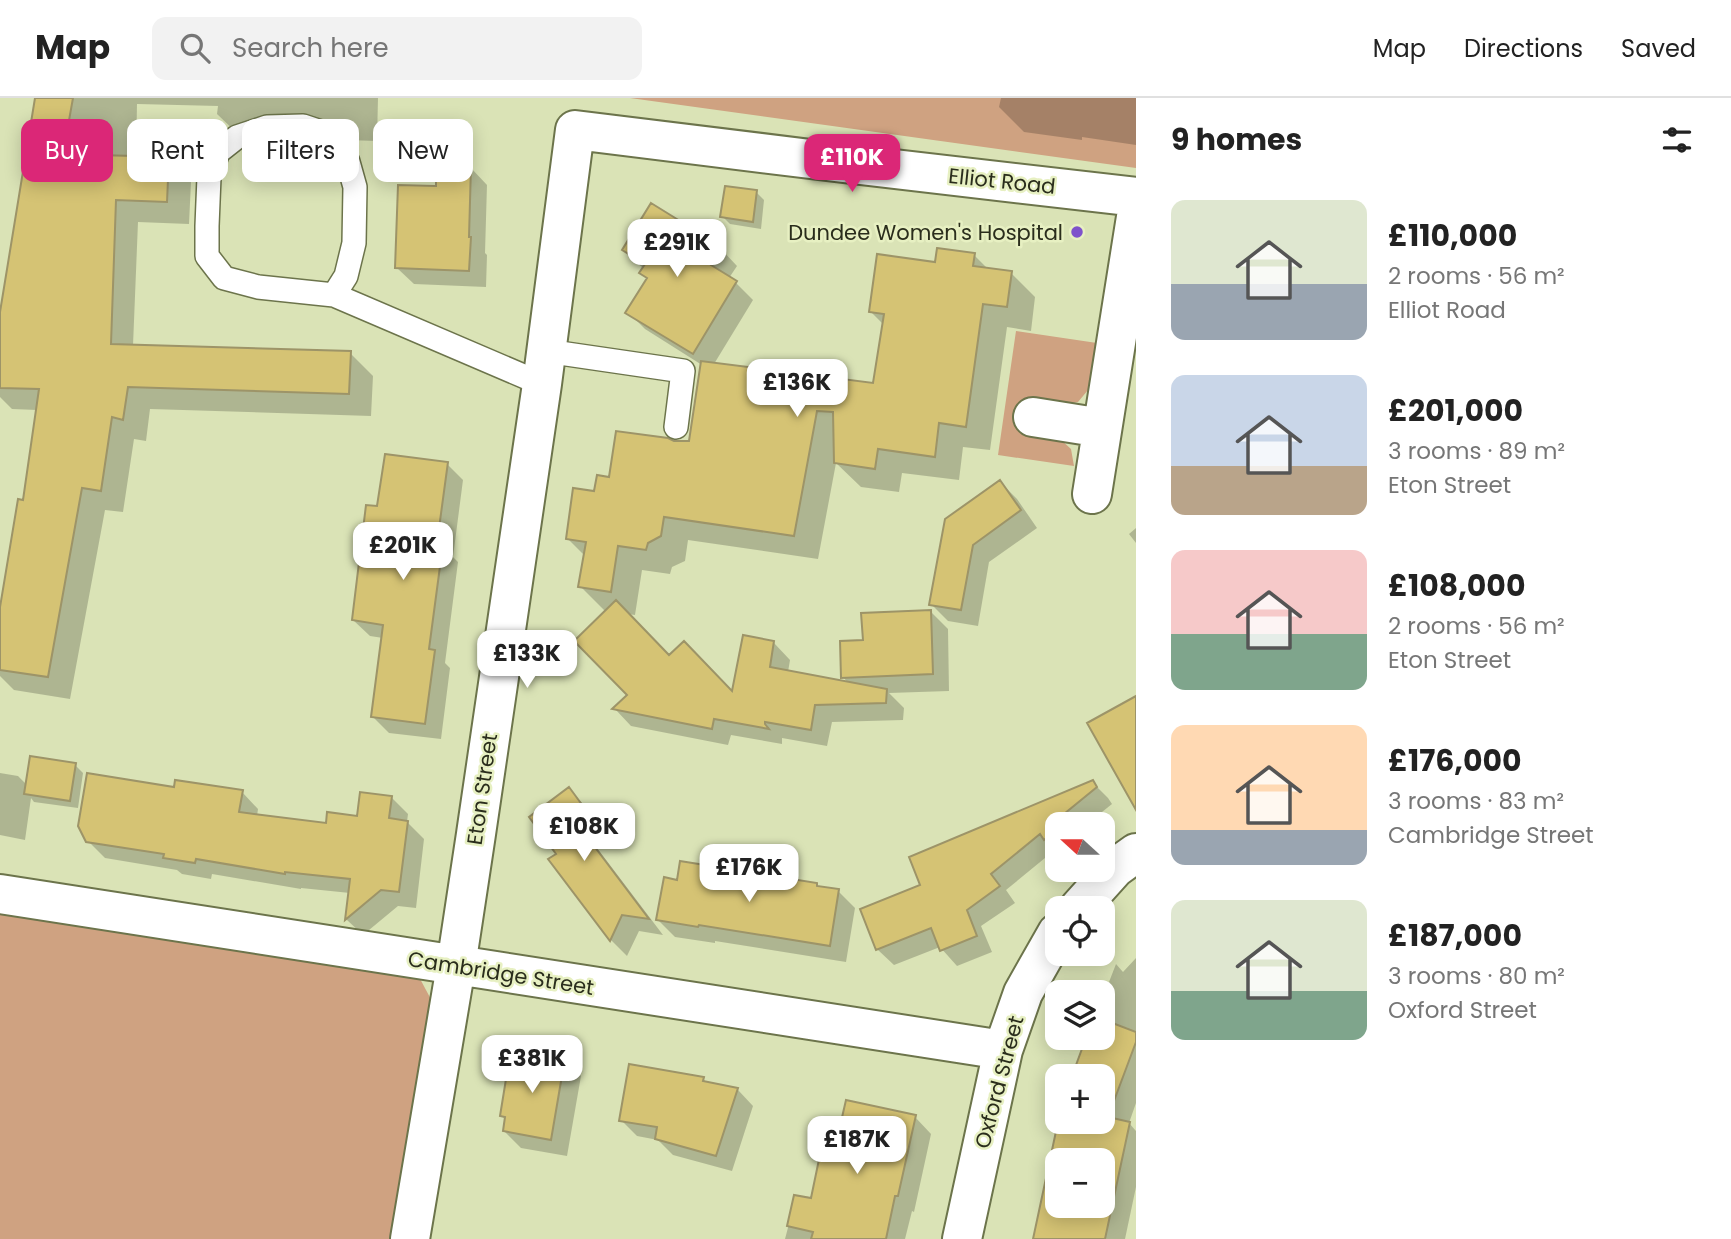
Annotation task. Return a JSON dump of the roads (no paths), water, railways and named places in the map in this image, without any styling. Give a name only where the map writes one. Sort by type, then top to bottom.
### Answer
[{"type":"street","name":"Elliot Road","points":[[575,130],[1136,197]]},
{"type":"street","name":"Eton Street","points":[[410,1239],[456,966],[544,367],[575,130]]},
{"type":"street","points":[[1092,494],[1136,217]]},
{"type":"street","points":[[1033,417],[1102,428]]},
{"type":"street","points":[[1090,896],[1115,868],[1136,853]]},
{"type":"street","name":"Cambridge Street","points":[[0,894],[1003,1050]]},
{"type":"street","name":"Oxford Street","points":[[962,1239],[1003,1050],[1023,993],[1045,954]]},
{"type":"lane","points":[[334,295],[346,276],[354,243],[355,187],[348,162],[336,137],[303,126],[267,127],[237,137],[218,152],[208,177],[207,256],[224,278],[258,287],[334,295],[544,367],[683,371],[676,426]]},
{"type":"place","name":"Dundee Women's Hospital","points":[[1077,232]]}]
